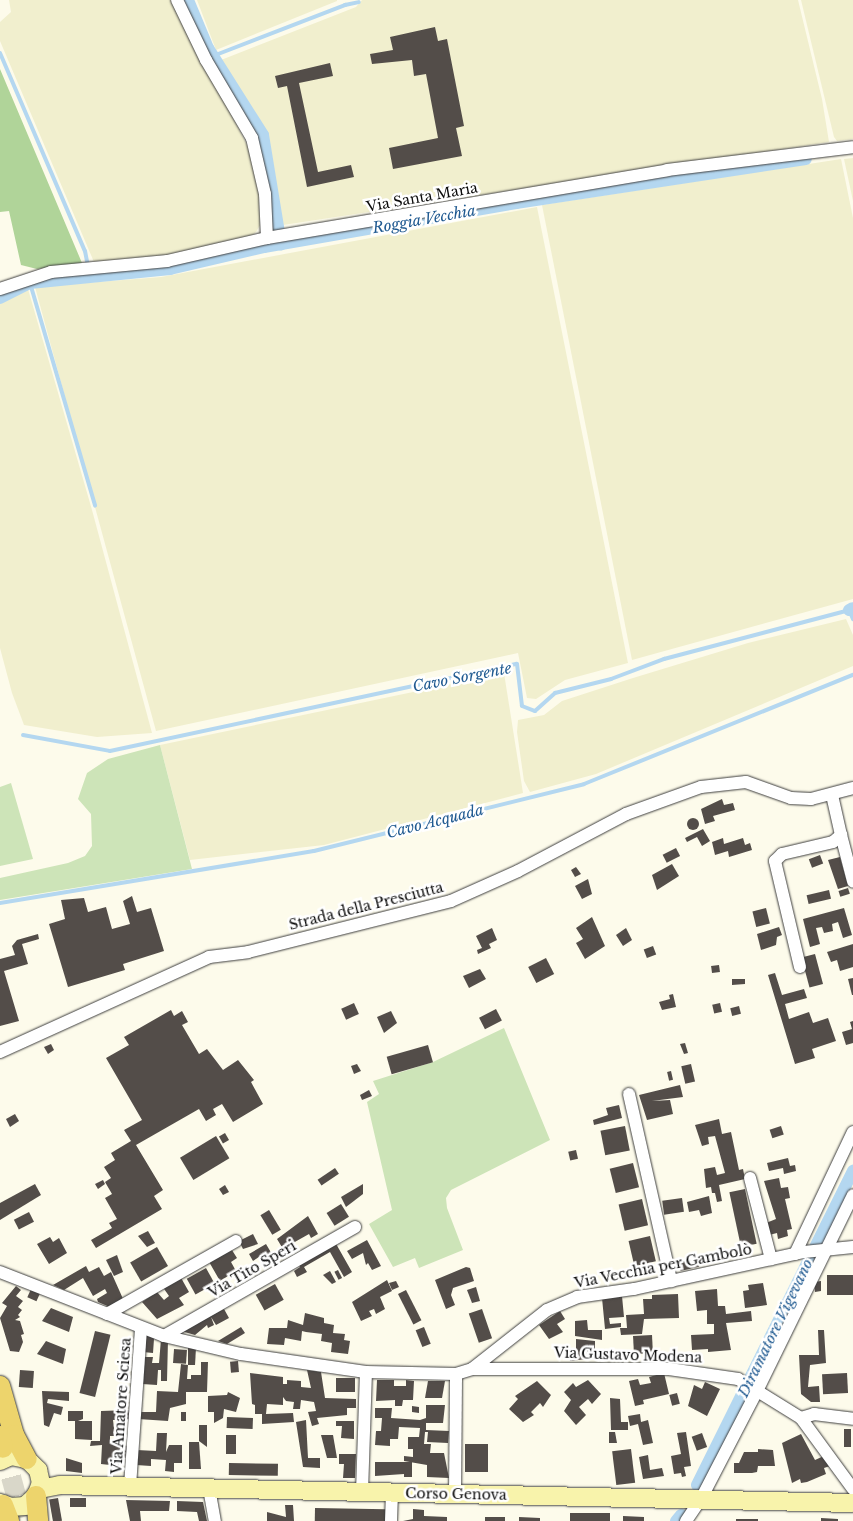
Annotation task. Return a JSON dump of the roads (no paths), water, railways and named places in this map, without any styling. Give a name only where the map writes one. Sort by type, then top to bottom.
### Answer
[{"type":"main road","points":[[0,1386],[14,1435],[39,1487]]},
{"type":"main road","points":[[1,1448],[11,1456],[27,1459]]},
{"type":"main road","name":"Corso Genova","points":[[39,1487],[60,1485],[130,1486],[853,1503]]},
{"type":"main road","points":[[16,1515],[39,1487]]},
{"type":"main road","points":[[16,1515],[39,1487]]},
{"type":"street","points":[[177,0],[206,60],[252,138],[276,237]]},
{"type":"street","name":"Via Santa Maria","points":[[0,289],[28,278],[88,268],[167,261],[276,237],[667,170],[853,147]]},
{"type":"street","name":"Strada della Presciutta","points":[[0,1052],[209,957],[248,952],[451,901],[518,871],[626,814],[702,787],[746,782],[791,798],[832,795],[853,788]]},
{"type":"street","points":[[832,795],[853,881]]},
{"type":"street","points":[[800,967],[775,862],[782,854],[833,842],[841,834]]},
{"type":"street","points":[[628,1094],[671,1281]]},
{"type":"street","points":[[799,1253],[853,1132]]},
{"type":"street","points":[[750,1178],[771,1259]]},
{"type":"street","points":[[686,1521],[701,1499],[853,1194]]},
{"type":"street","name":"Via Tito Speri","points":[[164,1336],[355,1227]]},
{"type":"street","points":[[107,1314],[236,1241]]},
{"type":"street","name":"Via Vecchia per Gambolò","points":[[2,1274],[164,1336],[240,1354],[366,1372],[456,1374],[472,1369],[547,1310],[577,1297],[671,1281],[799,1253],[853,1247]]},
{"type":"street","name":"Via Amatore Sciesa","points":[[130,1486],[141,1328]]},
{"type":"street","name":"Via Gustavo Modena","points":[[472,1369],[668,1369],[738,1379],[801,1418],[853,1489]]},
{"type":"street","points":[[362,1492],[366,1372]]},
{"type":"street","points":[[454,1494],[456,1374]]},
{"type":"street","points":[[801,1418],[814,1414],[853,1419]]},
{"type":"street","points":[[208,1488],[215,1521]]},
{"type":"street","points":[[391,1521],[392,1492]]},
{"type":"waterway","points":[[188,0],[208,48],[263,135],[281,245]]},
{"type":"waterway","points":[[213,56],[345,5],[359,2]]},
{"type":"waterway","points":[[0,53],[85,251],[90,277]]},
{"type":"waterway","name":"Roggia Vecchia","points":[[0,298],[30,283],[170,269],[264,247],[516,203],[806,159]]},
{"type":"waterway","points":[[30,283],[95,506]]},
{"type":"waterway","name":"Cavo Sorgente","points":[[849,610],[853,608]]},
{"type":"waterway","name":"Cavo Sorgente","points":[[23,735],[110,751],[517,664],[522,706],[535,711],[555,693],[611,679],[664,659],[849,610],[853,619]]},
{"type":"waterway","name":"Cavo Acquada","points":[[0,903],[314,851],[584,784],[853,675]]},
{"type":"waterway","name":"Diramatore Vigevano","points":[[697,1485],[853,1171]]},
{"type":"waterway","name":"Diramatore Vigevano","points":[[676,1521],[681,1515]]},
{"type":"tunnel","points":[[3,1448],[22,1517]]}]
